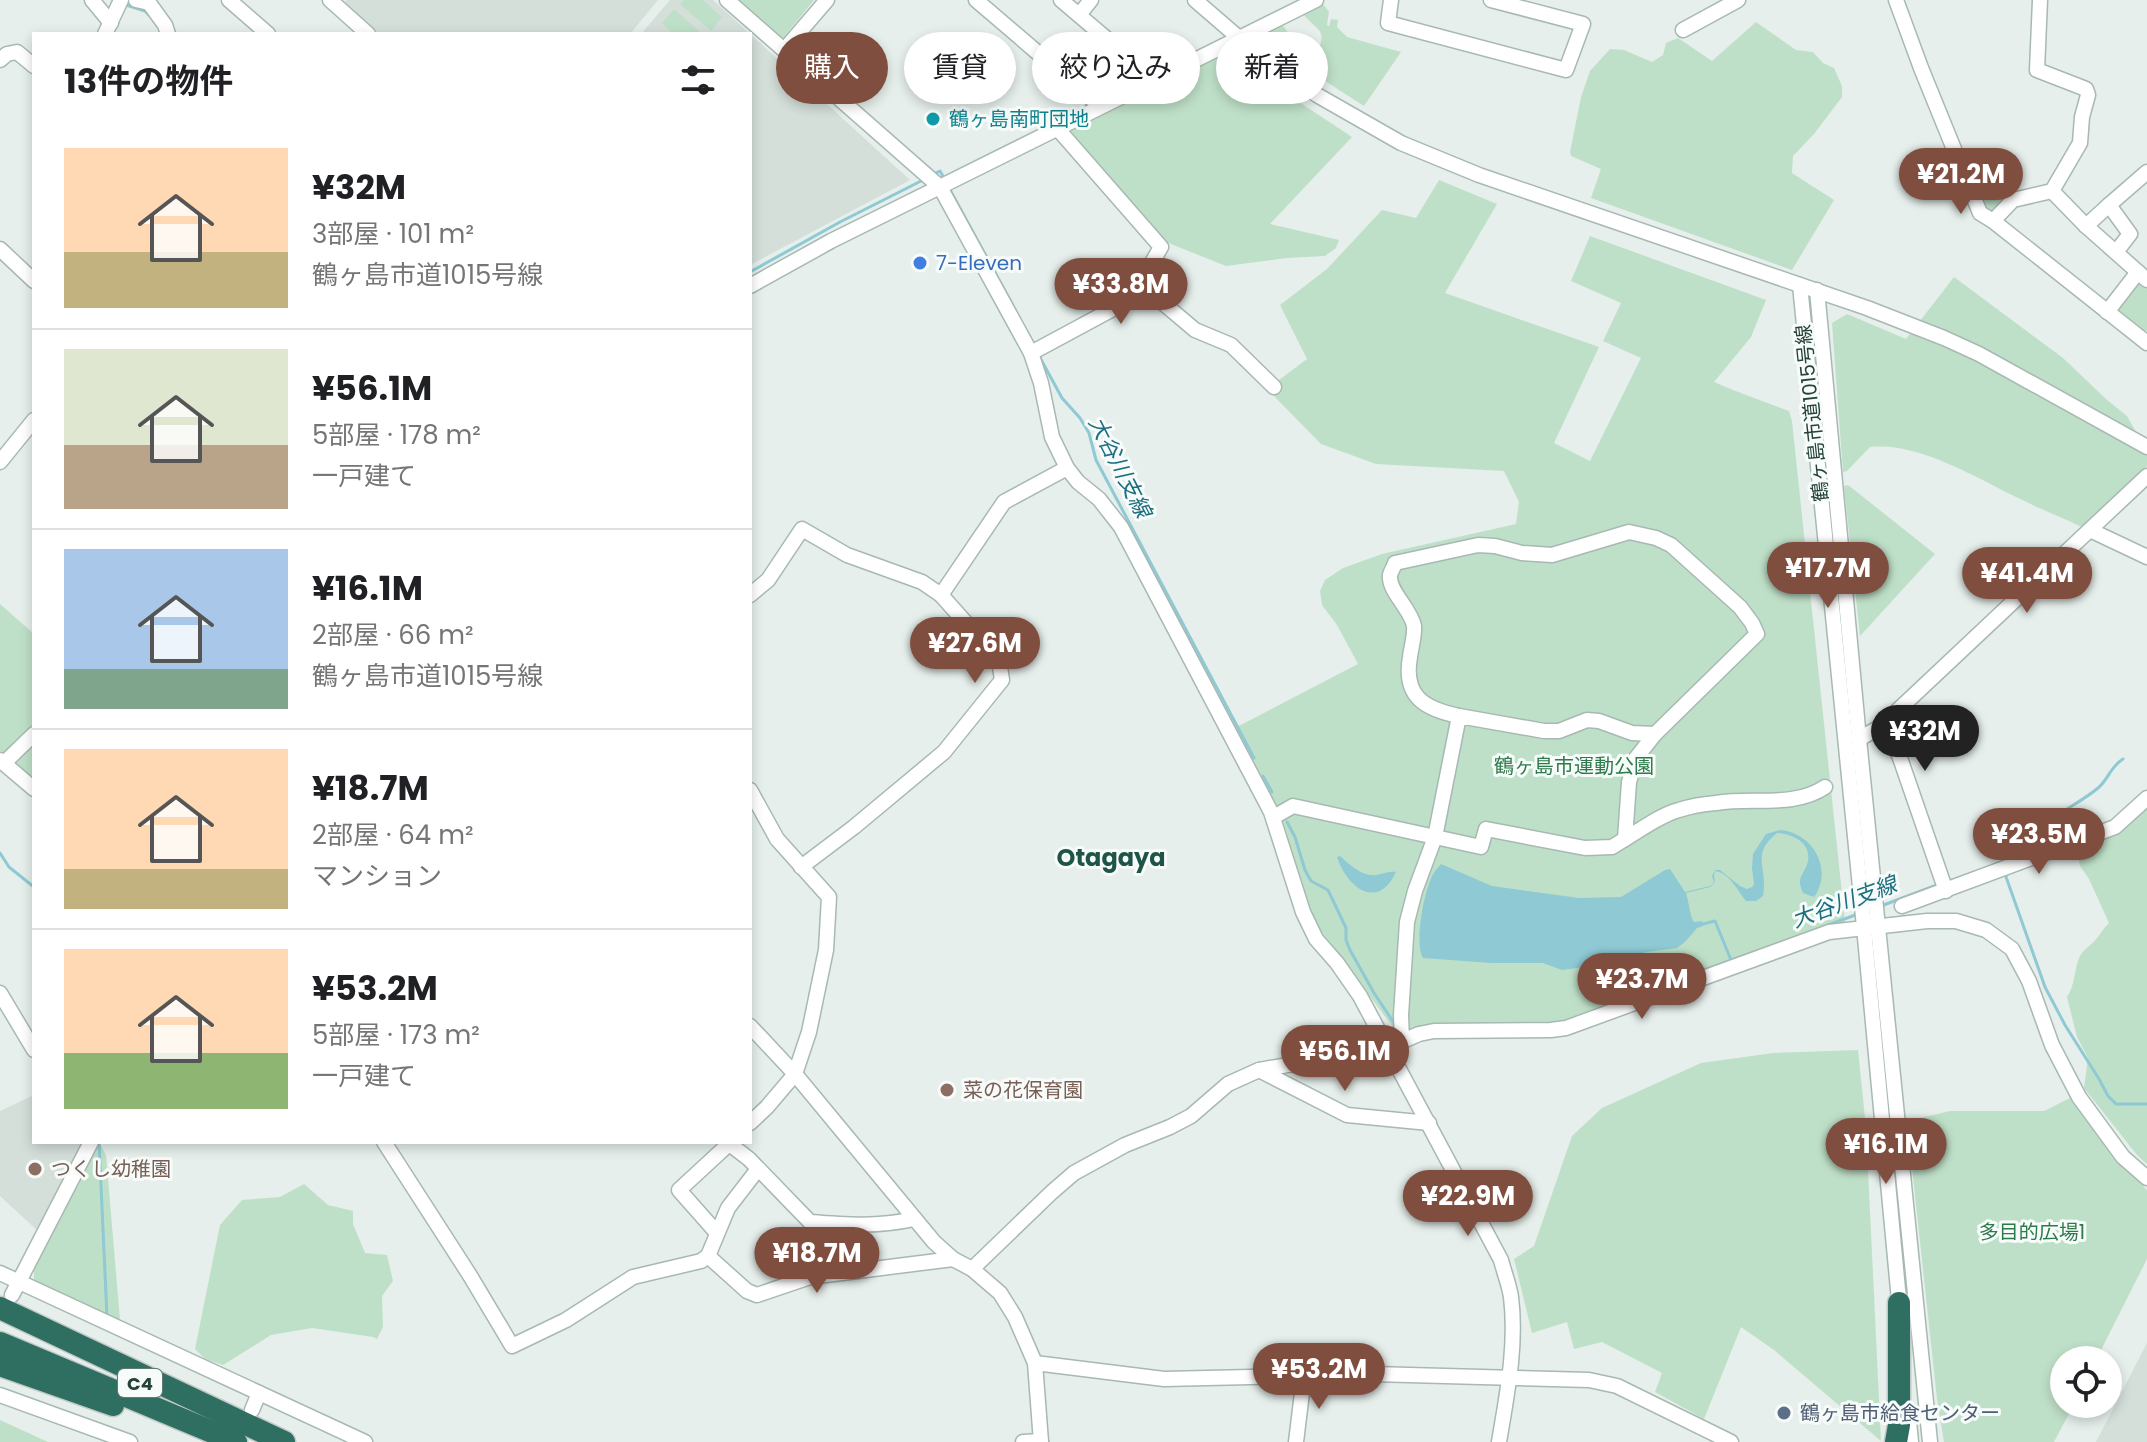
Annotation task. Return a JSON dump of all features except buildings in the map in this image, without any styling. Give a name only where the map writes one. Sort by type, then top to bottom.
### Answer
[{"type":"highway","points":[[10,1295],[282,1442]]},
{"type":"highway","points":[[1896,1442],[1899,1425],[1899,1303]]},
{"type":"highway","name":"C4","points":[[0,1324],[282,1442]]},
{"type":"highway","name":"C4","points":[[0,1343],[236,1442]]},
{"type":"highway","points":[[0,1365],[220,1442]]},
{"type":"street","points":[[92,0],[108,29]]},
{"type":"street","points":[[108,29],[121,0]]},
{"type":"street","points":[[136,0],[149,3],[167,32]]},
{"type":"street","points":[[229,0],[266,32]]},
{"type":"street","points":[[727,0],[776,43]]},
{"type":"street","points":[[799,32],[827,0]]},
{"type":"street","points":[[976,0],[1100,106]]},
{"type":"street","points":[[1061,0],[1099,32]]},
{"type":"street","points":[[1079,15],[1091,0]]},
{"type":"street","points":[[1195,0],[1232,32]]},
{"type":"street","points":[[1251,32],[1316,0]]},
{"type":"street","points":[[1391,0],[1388,23],[1566,70],[1583,24],[1491,0]]},
{"type":"street","points":[[1683,30],[1738,0]]},
{"type":"street","points":[[1896,0],[1980,213],[2147,343]]},
{"type":"street","points":[[1993,221],[2013,200],[2052,191],[2080,143],[2088,95],[2086,89],[2037,70],[2040,0]]},
{"type":"street","points":[[334,1],[366,32]]},
{"type":"street","points":[[0,60],[7,54],[17,52],[32,64]]},
{"type":"street","points":[[1328,101],[1432,157],[1817,290],[1979,354],[2147,447]]},
{"type":"street","points":[[845,104],[932,181],[1031,353],[1041,383],[1052,437],[1067,468],[1078,482],[1099,499],[1121,527],[1271,812],[1303,912],[1316,939],[1396,1044],[1429,1123],[1501,1260],[1510,1295],[1512,1334],[1499,1442]]},
{"type":"street","points":[[752,285],[932,181],[1057,128],[1104,104]]},
{"type":"street","points":[[1031,353],[1122,304],[1140,288],[1161,247],[1057,128]]},
{"type":"street","points":[[2086,226],[2147,172]]},
{"type":"street","points":[[2052,191],[2142,276],[2107,312]]},
{"type":"street","points":[[2109,205],[2130,234],[2116,252]]},
{"type":"street","points":[[0,249],[32,279]]},
{"type":"street","name":"鶴ヶ島市道1015号線","points":[[1800,285],[1930,1442]]},
{"type":"street","points":[[1140,288],[1150,292],[1195,330],[1231,345],[1274,387]]},
{"type":"street","name":"鶴ヶ島市道1015号線","points":[[1817,290],[1859,739],[1911,1442]]},
{"type":"street","points":[[0,462],[32,422]]},
{"type":"street","points":[[941,595],[1004,502],[1067,468]]},
{"type":"street","points":[[1859,739],[1880,727],[2147,476]]},
{"type":"street","points":[[752,593],[768,580],[802,529],[847,555],[922,582],[941,595],[999,660],[1002,680],[944,752],[801,867]]},
{"type":"street","points":[[2090,530],[2147,557]]},
{"type":"street","points":[[1625,839],[1629,782],[1636,758],[1655,734],[1757,634],[1740,607],[1671,545],[1629,532],[1552,555],[1478,545],[1395,563],[1390,575],[1393,587],[1407,608],[1414,628],[1407,672],[1413,693],[1426,706],[1459,716],[1544,731],[1559,731],[1587,720],[1632,733],[1655,734]]},
{"type":"street","points":[[1396,1044],[1407,922],[1435,837],[1459,716]]},
{"type":"street","points":[[1880,727],[1899,755],[1946,891]]},
{"type":"street","points":[[32,736],[2,761],[32,787]]},
{"type":"street","points":[[1279,814],[1293,806],[1481,847],[1486,829],[1585,848],[1612,847],[1678,810],[1746,800],[1794,800],[1813,795],[1825,787]]},
{"type":"street","points":[[752,794],[777,839],[829,897],[826,950],[809,1032],[795,1074],[752,1121]]},
{"type":"street","points":[[1902,906],[2115,827],[2147,798]]},
{"type":"street","points":[[972,1269],[1074,1173],[1125,1145],[1191,1116],[1228,1084],[1259,1070],[1396,1044],[1434,1031],[1566,1028],[1829,932],[1927,921],[1956,921],[1986,930],[2012,949],[2029,981],[2052,1045],[2079,1097],[2123,1157],[2147,1178]]},
{"type":"street","points":[[0,993],[32,1047]]},
{"type":"street","points":[[752,1028],[795,1074],[934,1242],[1000,1293],[1015,1317],[1035,1363],[1041,1441],[1023,1442]]},
{"type":"street","points":[[1259,1070],[1347,1115],[1429,1123]]},
{"type":"street","points":[[10,1295],[90,1144]]},
{"type":"street","points":[[385,1144],[512,1346],[566,1320],[633,1277],[701,1261],[708,1256],[728,1208],[758,1169]]},
{"type":"street","points":[[717,1233],[679,1190],[728,1144]]},
{"type":"street","points":[[732,1144],[810,1222],[850,1226],[884,1225],[914,1219]]},
{"type":"street","points":[[708,1256],[747,1291],[757,1295],[810,1277],[953,1259]]},
{"type":"street","points":[[0,1273],[10,1295],[259,1393],[365,1442]]},
{"type":"street","points":[[1035,1363],[1164,1379],[1373,1374],[1589,1380],[1617,1386],[1731,1442]]},
{"type":"street","points":[[1296,1442],[1304,1376]]},
{"type":"street","points":[[252,1410],[259,1393]]},
{"type":"street","points":[[0,1395],[130,1442]]},
{"type":"shaded area","points":[[658,0],[632,32],[377,32],[345,2]]},
{"type":"shaded area","points":[[670,0],[713,0],[748,32],[643,32]]},
{"type":"shaded area","points":[[752,36],[776,58],[776,104],[827,104],[910,180],[752,264]]},
{"type":"shaded area","name":"つくし幼稚園","points":[[32,1096],[32,1144],[84,1144],[38,1231],[0,1196],[0,1111]]},
{"type":"shaded area","points":[[2147,1343],[2147,1442],[2096,1442],[2108,1418],[2122,1418],[2122,1392]]},
{"type":"green space","points":[[684,0],[703,0],[722,17],[711,31],[680,4]]},
{"type":"green space","points":[[736,0],[814,0],[788,32],[776,34]]},
{"type":"green space","points":[[1323,4],[1329,12],[1327,25],[1331,19],[1338,20],[1337,27],[1347,37],[1401,52],[1364,106],[1328,83],[1328,32],[1320,32],[1303,14]]},
{"type":"green space","points":[[674,9],[700,32],[672,32],[662,23]]},
{"type":"green space","points":[[1756,22],[1796,50],[1813,52],[1823,63],[1834,68],[1842,86],[1842,97],[1793,156],[1792,173],[1834,200],[1792,270],[1591,198],[1601,169],[1571,156],[1570,152],[1581,97],[1590,71],[1610,49],[1624,50],[1652,62],[1663,55],[1666,43],[1678,38],[1712,61]]},
{"type":"green space","points":[[1282,25],[1287,32],[1268,32]]},
{"type":"green space","points":[[1216,57],[1216,104],[1302,104],[1352,137],[1270,224],[1339,240],[1336,248],[1325,256],[1226,266],[1166,242],[1066,130],[1119,104],[1200,104],[1200,65]]},
{"type":"green space","name":"鶴ヶ島市運動公園","points":[[1439,180],[1497,204],[1445,293],[1599,347],[1554,443],[1590,461],[1641,358],[1603,341],[1621,303],[1571,281],[1590,236],[1766,300],[1751,337],[1714,382],[1789,411],[1792,421],[1845,922],[1555,1029],[1398,1034],[1310,912],[1233,729],[1358,664],[1322,605],[1320,591],[1325,580],[1343,568],[1382,554],[1516,524],[1519,502],[1504,471],[1376,464],[1321,444],[1267,389],[1307,359],[1280,305],[1327,269],[1382,210],[1416,218]]},
{"type":"green space","points":[[2009,188],[2011,195],[1992,214],[1983,211],[1977,198]]},
{"type":"green space","points":[[1954,277],[2063,358],[2127,416],[2137,434],[2147,442],[2147,466],[2084,528],[1945,462],[1907,450],[1870,447],[1843,472],[1832,323],[1847,314],[1906,339]]},
{"type":"green space","points":[[2141,279],[2147,286],[2147,330],[2142,335],[2112,312]]},
{"type":"green space","points":[[1848,485],[1935,554],[1860,636],[1844,486]]},
{"type":"green space","points":[[0,604],[32,632],[32,778],[0,751]]},
{"type":"green space","points":[[2147,801],[2147,1164],[2084,1088],[2088,1058],[2077,1037],[2067,997],[2081,955],[2109,923],[2078,856],[2085,845]]},
{"type":"green space","points":[[1858,1050],[1866,1128],[1881,1441],[1774,1350],[1741,1327],[1704,1419],[1655,1392],[1662,1373],[1602,1342],[1574,1349],[1567,1322],[1532,1333],[1514,1259],[1534,1246],[1572,1136],[1602,1108],[1701,1063],[1773,1053]]},
{"type":"green space","name":"多目的広場1","points":[[2070,1098],[2104,1145],[2147,1190],[2147,1259],[2103,1346],[2050,1346],[2050,1418],[2067,1418],[2054,1442],[1944,1442],[1907,1121],[1950,1111],[2044,1111]]},
{"type":"green space","points":[[96,1144],[100,1144],[106,1155],[120,1320],[34,1281],[34,1267]]},
{"type":"green space","points":[[304,1184],[328,1205],[353,1211],[353,1224],[365,1253],[387,1255],[393,1281],[382,1296],[383,1327],[377,1339],[312,1328],[271,1335],[223,1365],[205,1359],[195,1349],[220,1225],[242,1200],[280,1197]]},
{"type":"green space","points":[[0,1420],[48,1442],[0,1442]]},
{"type":"water","points":[[1780,830],[1802,837],[1816,854],[1822,875],[1814,897],[1803,893],[1800,883],[1807,866],[1807,849],[1794,837],[1777,833],[1762,855],[1763,896],[1756,901],[1746,901],[1729,878],[1715,871],[1715,882],[1710,887],[1686,893],[1694,922],[1702,921],[1703,926],[1677,948],[1562,970],[1543,963],[1423,958],[1420,951],[1424,904],[1433,874],[1441,864],[1492,886],[1579,898],[1621,897],[1670,869],[1685,892],[1710,886],[1714,882],[1712,876],[1715,870],[1720,870],[1747,889],[1754,884],[1753,854],[1766,834]]},
{"type":"water","points":[[1337,857],[1366,874],[1396,872],[1381,890],[1372,893],[1364,891],[1348,878]]},
{"type":"waterway","name":"大谷川支線","points":[[123,4],[149,15]]},
{"type":"waterway","name":"大谷川支線","points":[[932,175],[940,171],[944,178]]},
{"type":"waterway","name":"大谷川支線","points":[[752,271],[925,179]]},
{"type":"waterway","name":"大谷川支線","points":[[949,188],[1012,304]]},
{"type":"waterway","name":"大谷川支線","points":[[1038,354],[1062,398],[1089,433],[1096,460],[1254,758]]},
{"type":"waterway","points":[[2013,858],[2054,841],[2048,822],[2098,788],[2123,759]]},
{"type":"waterway","points":[[1263,776],[1272,792]]},
{"type":"waterway","points":[[1287,822],[1305,870],[1311,881],[1328,890],[1346,928],[1350,950],[1394,1023]]},
{"type":"waterway","points":[[0,853],[9,867],[32,885]]},
{"type":"waterway","name":"大谷川支線","points":[[2005,874],[2045,987],[2108,1096],[2116,1104],[2147,1104]]},
{"type":"waterway","name":"大谷川支線","points":[[1881,906],[1937,885]]},
{"type":"waterway","name":"大谷川支線","points":[[1828,925],[1858,914]]},
{"type":"waterway","points":[[1703,924],[1715,921],[1731,960]]},
{"type":"waterway","name":"大谷川支線","points":[[1666,984],[1757,951]]},
{"type":"waterway","points":[[99,1144],[107,1317]]},
{"type":"place","name":"鶴ヶ島南町団地","points":[[933,119]]},
{"type":"place","name":"7-Eleven","points":[[920,263]]},
{"type":"place","name":"菜の花保育園","points":[[947,1090]]},
{"type":"place","name":"つくし幼稚園","points":[[35,1169]]},
{"type":"place","name":"鶴ヶ島市給食センター","points":[[1784,1413]]},
{"type":"district","name":"Otagaya","points":[[1111,857]]}]
